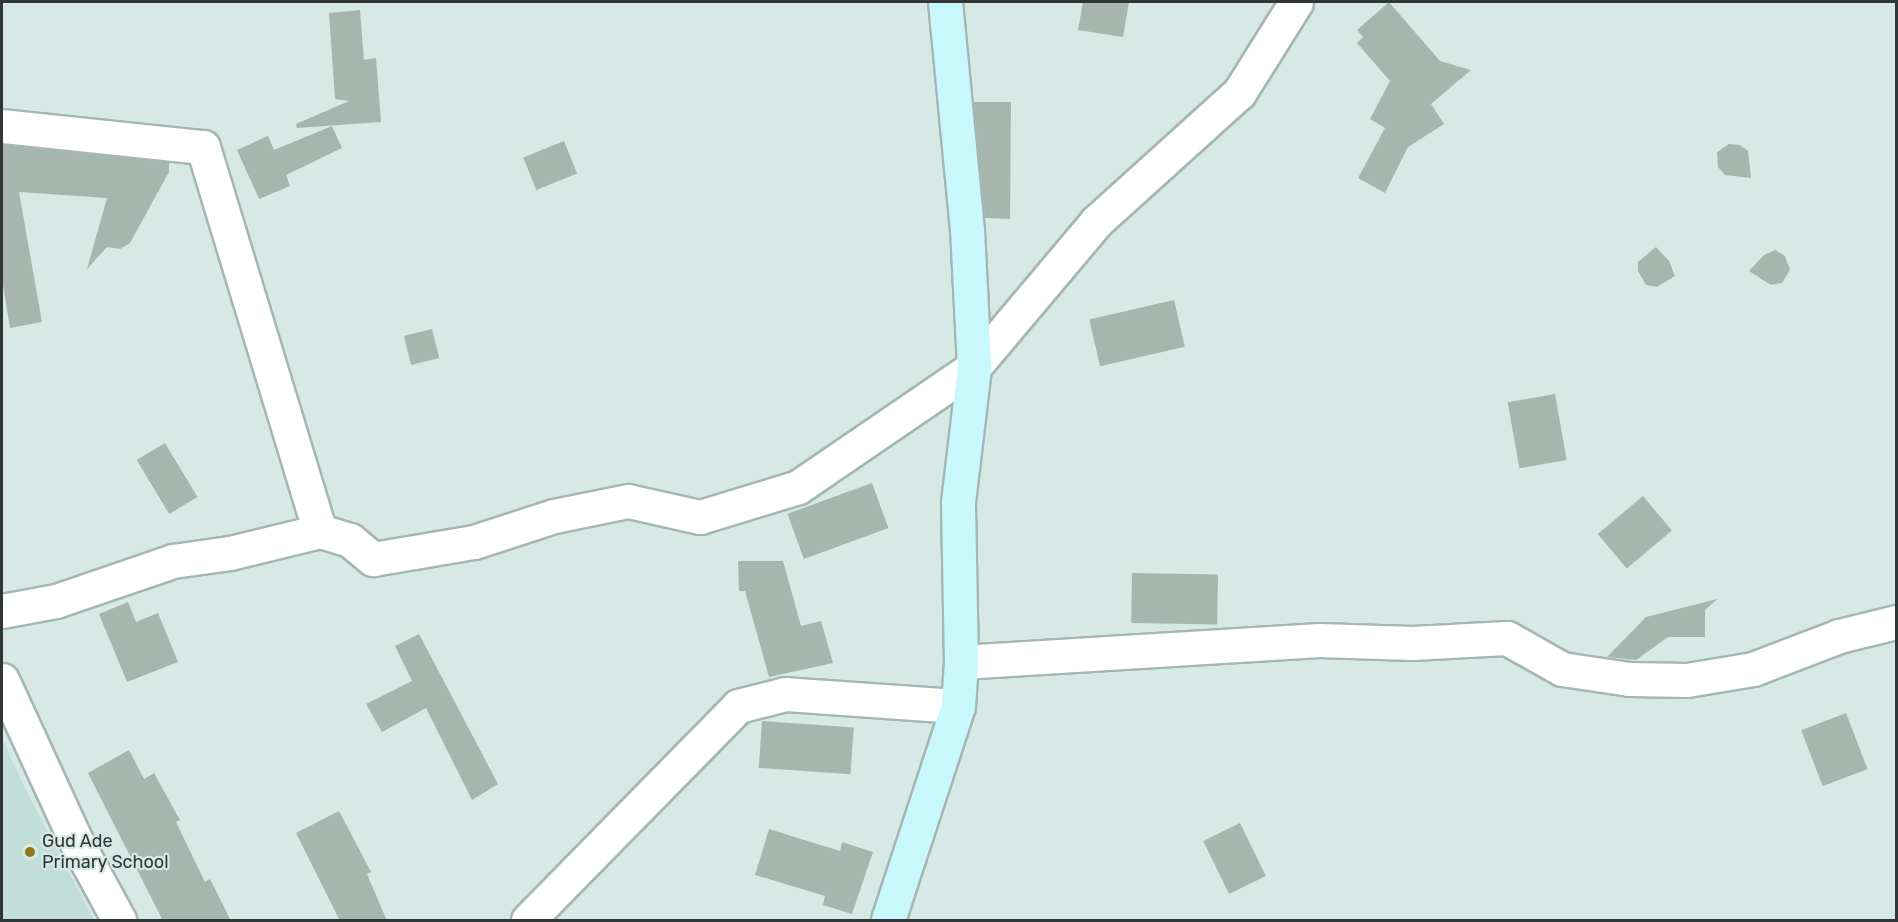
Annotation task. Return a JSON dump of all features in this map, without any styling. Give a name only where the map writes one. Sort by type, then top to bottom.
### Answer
[{"type":"street","points":[[888,921],[957,706],[961,662],[958,502],[974,367],[967,230],[945,2]]},
{"type":"street","points":[[2,611],[56,601],[173,561],[230,553],[320,531],[350,540],[373,559],[474,542],[554,516],[628,501],[700,517],[798,487],[866,444],[974,367],[1096,222],[1239,93],[1296,2]]},
{"type":"street","points":[[2,126],[203,147],[320,531]]},
{"type":"street","points":[[961,662],[1319,640],[1412,643],[1507,638],[1562,669],[1629,679],[1687,680],[1754,669],[1839,636],[1896,622]]},
{"type":"street","points":[[2,680],[77,843],[119,921]]},
{"type":"street","points":[[528,921],[738,706],[785,694],[957,706]]},
{"type":"shaded area","name":"Gud Ade Primary School","points":[[2,738],[23,784],[94,920],[2,920]]},
{"type":"building","points":[[1083,2],[1129,2],[1123,37],[1078,30]]},
{"type":"building","points":[[1389,2],[1440,61],[1471,70],[1431,104],[1444,124],[1408,147],[1385,193],[1358,178],[1385,128],[1370,119],[1390,81],[1357,43],[1363,37],[1357,30]]},
{"type":"building","points":[[360,10],[364,60],[376,58],[381,122],[297,128],[296,124],[349,101],[335,99],[329,13]]},
{"type":"building","points":[[973,102],[1011,102],[1010,219],[985,218]]},
{"type":"building","points":[[332,126],[342,148],[286,175],[290,186],[259,199],[237,150],[268,136],[274,150]]},
{"type":"building","points":[[564,141],[577,173],[536,190],[523,157]]},
{"type":"building","points":[[1729,144],[1740,145],[1748,151],[1751,178],[1725,175],[1718,167],[1717,152]]},
{"type":"building","points":[[2,145],[169,162],[169,172],[130,243],[120,249],[107,247],[87,269],[107,198],[19,192],[42,322],[10,328],[2,279]]},
{"type":"building","points":[[1656,247],[1669,261],[1675,276],[1657,287],[1646,285],[1638,271],[1638,262]]},
{"type":"building","points":[[1775,250],[1785,256],[1790,270],[1782,283],[1771,285],[1749,271],[1764,255]]},
{"type":"building","points":[[1174,300],[1185,347],[1100,366],[1089,320]]},
{"type":"building","points":[[432,329],[439,358],[411,365],[404,336]]},
{"type":"building","points":[[1555,394],[1567,460],[1519,468],[1508,402]]},
{"type":"building","points":[[165,443],[197,497],[169,514],[137,460]]},
{"type":"building","points":[[872,483],[888,528],[804,559],[787,514]]},
{"type":"building","points":[[1643,496],[1672,530],[1627,568],[1598,534]]},
{"type":"building","points":[[738,561],[783,561],[801,626],[821,621],[833,663],[769,677],[745,591],[739,591]]},
{"type":"building","points":[[1132,573],[1218,575],[1217,624],[1131,623]]},
{"type":"building","points":[[1717,599],[1705,610],[1705,637],[1668,637],[1636,660],[1607,657],[1646,617]]},
{"type":"building","points":[[128,602],[136,622],[158,613],[178,662],[127,682],[99,614]]},
{"type":"building","points":[[419,634],[498,784],[472,800],[426,708],[382,732],[366,704],[412,681],[395,646]]},
{"type":"building","points":[[1846,713],[1868,769],[1823,786],[1801,730]]},
{"type":"building","points":[[762,721],[854,727],[850,774],[759,768]]},
{"type":"building","points":[[129,750],[144,779],[154,773],[180,820],[176,822],[205,882],[210,879],[231,921],[163,921],[88,773]]},
{"type":"building","points":[[339,811],[371,872],[367,874],[387,921],[340,921],[296,833]]},
{"type":"building","points":[[1240,823],[1266,876],[1229,894],[1203,841]]},
{"type":"building","points":[[769,829],[840,851],[842,842],[873,852],[852,914],[823,905],[825,896],[755,875]]},
{"type":"place","name":"Gud Ade Primary School","points":[[30,852]]}]
